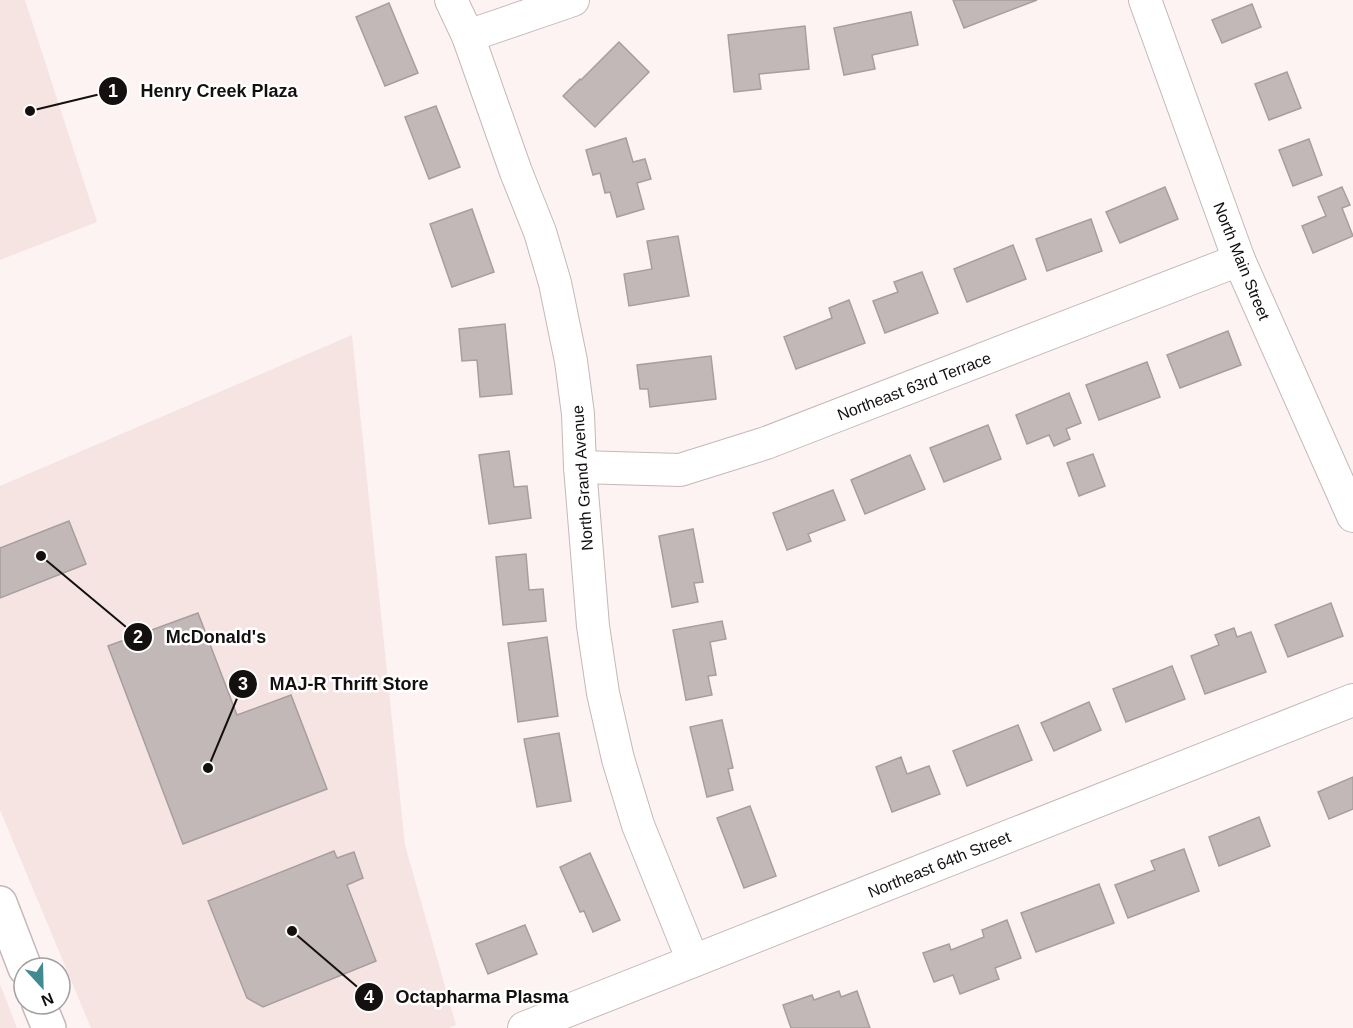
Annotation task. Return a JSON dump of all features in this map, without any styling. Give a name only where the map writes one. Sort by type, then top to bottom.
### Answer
[{"type":"main road","points":[[0,903],[20,956]]},
{"type":"street","name":"North Grand Avenue","points":[[451,0],[468,36],[516,172],[540,232],[555,283],[571,361],[578,414],[593,626],[603,693],[618,759],[638,825],[693,961]]},
{"type":"street","points":[[468,36],[573,0]]},
{"type":"street","name":"North Main Street","points":[[1145,0],[1239,260],[1353,516]]},
{"type":"street","name":"Northeast 63rd Terrace","points":[[580,466],[680,470],[756,447],[1239,260]]},
{"type":"street","name":"Northeast 64th Street","points":[[524,1028],[1353,700]]},
{"type":"shaded area","points":[[0,0],[25,0],[97,222],[0,260]]},
{"type":"shaded area","points":[[352,335],[405,845],[456,1025],[449,1028],[91,1028],[72,982],[72,956],[61,956],[0,810],[0,486]]},
{"type":"shaded area","points":[[0,984],[17,1028],[0,1028]]},
{"type":"building","points":[[953,0],[1037,0],[964,28]]},
{"type":"building","points":[[389,3],[418,73],[385,86],[356,17]]},
{"type":"building","points":[[1252,4],[1261,27],[1222,43],[1212,20]]},
{"type":"building","points":[[911,12],[918,45],[872,55],[875,69],[844,75],[834,28]]},
{"type":"building","points":[[805,26],[809,69],[759,74],[761,89],[734,92],[728,35]]},
{"type":"building","points":[[619,42],[649,72],[595,127],[563,96]]},
{"type":"building","points":[[1287,72],[1301,108],[1269,120],[1255,84]]},
{"type":"building","points":[[436,106],[460,167],[429,179],[405,117]]},
{"type":"building","points":[[626,138],[633,162],[645,159],[651,179],[637,183],[644,209],[617,217],[610,192],[605,193],[600,173],[593,175],[586,150]]},
{"type":"building","points":[[1309,139],[1322,175],[1293,186],[1279,150]]},
{"type":"building","points":[[1165,187],[1178,219],[1120,243],[1106,212]]},
{"type":"building","points":[[1342,187],[1350,205],[1342,208],[1353,236],[1313,253],[1302,226],[1326,216],[1318,197]]},
{"type":"building","points":[[472,209],[494,272],[452,287],[430,224]]},
{"type":"building","points":[[1091,219],[1102,251],[1047,271],[1036,239]]},
{"type":"building","points":[[678,236],[689,296],[629,306],[624,274],[652,269],[647,241]]},
{"type":"building","points":[[1013,245],[1026,279],[967,302],[954,269]]},
{"type":"building","points":[[922,272],[938,313],[885,333],[873,301],[898,292],[894,282]]},
{"type":"building","points":[[849,300],[865,343],[796,369],[784,337],[832,318],[829,308]]},
{"type":"building","points":[[505,324],[512,394],[480,397],[477,360],[462,361],[459,329]]},
{"type":"building","points":[[1228,331],[1241,365],[1180,388],[1167,355]]},
{"type":"building","points":[[711,356],[716,399],[650,407],[648,389],[640,389],[637,365]]},
{"type":"building","points":[[1147,362],[1160,397],[1099,420],[1086,385]]},
{"type":"building","points":[[1069,393],[1081,423],[1066,429],[1070,439],[1054,446],[1049,435],[1027,444],[1016,415]]},
{"type":"building","points":[[988,425],[1001,459],[944,482],[930,448]]},
{"type":"building","points":[[509,451],[514,487],[527,486],[531,518],[489,524],[479,455]]},
{"type":"building","points":[[1093,454],[1105,486],[1079,496],[1067,463]]},
{"type":"building","points":[[910,455],[925,489],[865,514],[851,480]]},
{"type":"building","points":[[833,490],[845,520],[808,534],[811,541],[787,550],[773,513]]},
{"type":"building","points":[[69,521],[86,564],[0,598],[0,548]]},
{"type":"building","points":[[693,529],[703,582],[694,583],[698,602],[672,607],[659,536]]},
{"type":"building","points":[[526,554],[529,590],[543,589],[546,621],[503,625],[496,557]]},
{"type":"building","points":[[1331,603],[1343,636],[1288,657],[1275,625]]},
{"type":"building","points":[[198,613],[237,715],[291,695],[327,789],[183,844],[108,646]]},
{"type":"building","points":[[722,621],[726,639],[710,642],[716,675],[708,676],[712,695],[686,700],[673,630]]},
{"type":"building","points":[[1234,628],[1237,637],[1251,632],[1266,672],[1205,694],[1191,656],[1219,645],[1215,635]]},
{"type":"building","points":[[547,637],[558,716],[518,722],[508,643]]},
{"type":"building","points":[[1172,666],[1185,699],[1126,722],[1113,689]]},
{"type":"building","points":[[1089,702],[1101,730],[1054,751],[1041,723]]},
{"type":"building","points":[[722,720],[733,768],[728,769],[733,790],[707,797],[690,727]]},
{"type":"building","points":[[1018,725],[1032,760],[967,786],[953,751]]},
{"type":"building","points":[[559,733],[571,801],[537,807],[524,739]]},
{"type":"building","points":[[901,757],[907,774],[929,766],[940,794],[892,812],[876,767]]},
{"type":"building","points":[[1353,777],[1353,809],[1329,819],[1318,792]]},
{"type":"building","points":[[750,806],[776,876],[744,888],[717,818]]},
{"type":"building","points":[[1259,817],[1270,846],[1219,866],[1209,837]]},
{"type":"building","points":[[1184,849],[1199,891],[1128,918],[1115,885],[1155,870],[1151,861]]},
{"type":"building","points":[[334,851],[337,858],[354,852],[363,878],[347,885],[376,961],[263,1007],[247,998],[208,901]]},
{"type":"building","points":[[590,853],[620,920],[593,932],[584,911],[580,912],[560,867]]},
{"type":"building","points":[[1099,884],[1114,923],[1036,952],[1021,913]]},
{"type":"building","points":[[1007,920],[1021,958],[995,968],[999,979],[960,994],[953,975],[934,982],[923,953],[949,944],[951,950],[984,937],[982,930]]},
{"type":"building","points":[[525,925],[537,954],[488,974],[476,944]]},
{"type":"building","points":[[839,991],[841,997],[857,991],[870,1028],[791,1028],[783,1005],[812,995],[814,1000]]},
{"type":"place","name":"Henry Creek Plaza","points":[[30,111]]},
{"type":"place","name":"McDonald's","points":[[41,556]]},
{"type":"place","name":"MAJ-R Thrift Store","points":[[208,768]]},
{"type":"place","name":"Octapharma Plasma","points":[[292,931]]}]
